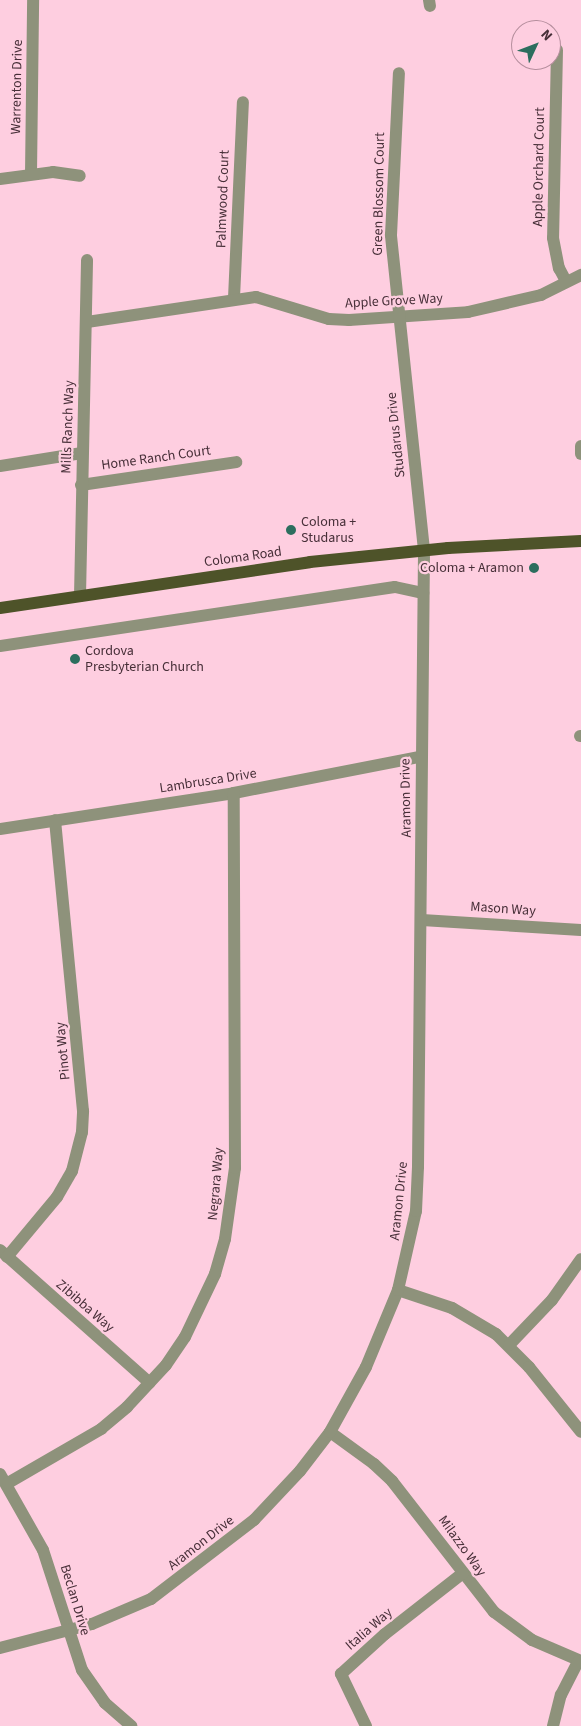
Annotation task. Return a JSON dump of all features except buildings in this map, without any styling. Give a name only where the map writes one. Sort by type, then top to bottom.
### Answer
[{"type":"main road","name":"Coloma Road","points":[[0,608],[310,562],[424,550],[581,541]]},
{"type":"street","name":"Warrenton Drive","points":[[31,174],[33,0]]},
{"type":"street","name":"Apple Orchard Court","points":[[556,70],[553,238],[559,268],[566,281]]},
{"type":"street","name":"Green Blossom Court","points":[[399,73],[391,235],[399,316]]},
{"type":"street","name":"Palmwood Court","points":[[234,298],[243,102]]},
{"type":"street","points":[[0,179],[53,172],[80,176]]},
{"type":"street","name":"Mills Ranch Way","points":[[80,596],[87,260]]},
{"type":"street","name":"Apple Grove Way","points":[[87,322],[234,298],[268,299],[329,319],[468,312],[541,295],[581,275]]},
{"type":"street","name":"Studarus Drive","points":[[399,316],[424,550]]},
{"type":"street","points":[[581,446],[581,454]]},
{"type":"street","points":[[0,466],[82,454]]},
{"type":"street","name":"Home Ranch Court","points":[[81,485],[236,462]]},
{"type":"street","name":"Aramon Drive","points":[[0,1648],[69,1631],[151,1599],[194,1569],[277,1497],[330,1432],[366,1366],[398,1290],[416,1202],[422,920],[420,757],[424,550]]},
{"type":"street","points":[[0,646],[395,587],[423,593]]},
{"type":"street","name":"Lambrusca Drive","points":[[0,829],[234,793],[420,757]]},
{"type":"street","name":"Negrara Way","points":[[4,1479],[100,1429],[150,1383],[185,1337],[201,1307],[225,1240],[232,1204],[235,1168],[234,793]]},
{"type":"street","name":"Pinot Way","points":[[4,1254],[57,1197],[72,1171],[82,1132],[83,1111],[56,820]]},
{"type":"street","name":"Mason Way","points":[[422,920],[581,930]]},
{"type":"street","name":"Zibibba Way","points":[[4,1254],[150,1383]]},
{"type":"street","points":[[509,1345],[552,1300],[581,1259]]},
{"type":"street","points":[[398,1290],[452,1308],[509,1345],[581,1432]]},
{"type":"street","name":"Milazzo Way","points":[[330,1432],[374,1464],[392,1481],[489,1607],[511,1627],[540,1644],[579,1661]]},
{"type":"street","name":"Beclan Drive","points":[[4,1479],[43,1550],[82,1670],[92,1687],[118,1718],[130,1726]]},
{"type":"street","name":"Italia Way","points":[[366,1726],[341,1674],[385,1634],[463,1573]]},
{"type":"street","points":[[553,1726],[561,1695],[579,1661]]},
{"type":"place","name":"Coloma + Studarus","points":[[291,530]]},
{"type":"place","name":"Coloma + Aramon","points":[[534,568]]},
{"type":"place","name":"Cordova Presbyterian Church","points":[[75,659]]}]
